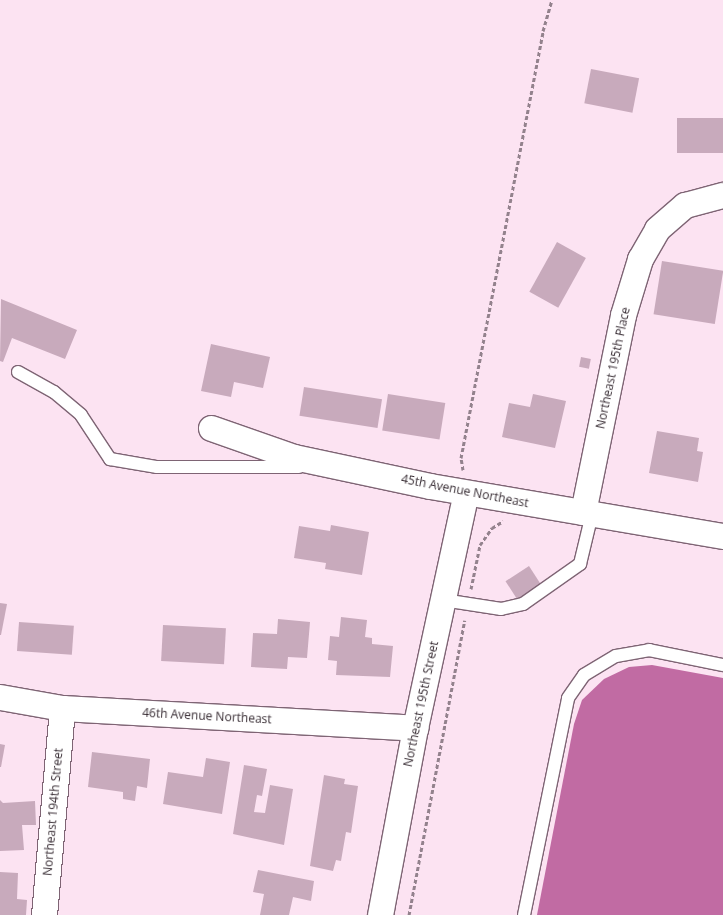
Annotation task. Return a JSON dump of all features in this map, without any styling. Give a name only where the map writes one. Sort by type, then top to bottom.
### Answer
[{"type":"street","name":"Northeast 195th Place","points":[[588,513],[624,315],[640,259],[657,229],[685,206],[723,195]]},
{"type":"street","name":"45th Avenue Northeast","points":[[211,428],[294,457],[344,468],[466,493],[723,536]]},
{"type":"street","name":"Northeast 195th Street","points":[[380,915],[415,728],[466,493]]},
{"type":"street","name":"46th Avenue Northeast","points":[[0,697],[62,708],[415,728]]},
{"type":"street","name":"Northeast 194th Street","points":[[44,915],[62,708]]},
{"type":"lane","points":[[18,372],[54,392],[80,415],[110,460],[157,466],[344,468]]},
{"type":"lane","points":[[443,600],[512,608],[571,573],[584,556],[588,513]]},
{"type":"lane","points":[[524,915],[568,698],[584,675],[608,660],[642,651],[723,665]]},
{"type":"path","points":[[466,493],[461,458],[543,31],[552,0]]},
{"type":"path","points":[[409,915],[468,604],[484,538],[503,521],[510,522]]},
{"type":"shaded area","points":[[652,665],[723,678],[723,915],[537,915],[574,724],[582,700],[604,679],[629,667]]},
{"type":"building","points":[[591,69],[639,78],[632,113],[584,103]]},
{"type":"building","points":[[677,118],[723,118],[723,153],[677,153]]},
{"type":"building","points":[[557,242],[586,258],[558,308],[529,292]]},
{"type":"building","points":[[662,261],[723,271],[715,324],[654,314]]},
{"type":"building","points":[[1,299],[77,330],[65,359],[12,338],[3,362],[0,361]]},
{"type":"building","points":[[211,344],[270,357],[263,388],[234,382],[231,397],[201,391]]},
{"type":"building","points":[[581,357],[591,359],[589,369],[579,367]]},
{"type":"building","points":[[304,387],[382,399],[377,428],[299,416]]},
{"type":"building","points":[[388,394],[445,403],[439,440],[382,431]]},
{"type":"building","points":[[533,394],[566,401],[555,448],[502,437],[509,403],[530,407]]},
{"type":"building","points":[[657,431],[699,438],[697,451],[703,452],[698,482],[649,473]]},
{"type":"building","points":[[331,525],[369,532],[362,575],[325,569],[326,563],[294,558],[299,526],[330,531]]},
{"type":"building","points":[[529,566],[542,586],[519,601],[506,581]]},
{"type":"building","points":[[0,603],[7,604],[1,635],[0,635]]},
{"type":"building","points":[[341,617],[367,620],[365,637],[372,638],[372,644],[393,646],[390,677],[336,675],[337,661],[328,660],[330,636],[339,637]]},
{"type":"building","points":[[278,619],[310,622],[307,658],[288,657],[287,669],[251,667],[253,633],[277,634]]},
{"type":"building","points":[[19,622],[74,626],[72,655],[17,651]]},
{"type":"building","points":[[163,625],[226,628],[224,664],[161,661]]},
{"type":"building","points":[[0,744],[5,745],[1,767],[0,767]]},
{"type":"building","points":[[92,752],[150,759],[147,788],[137,786],[135,801],[123,799],[123,792],[88,787]]},
{"type":"building","points":[[206,758],[230,762],[222,814],[163,804],[168,772],[203,777]]},
{"type":"building","points":[[244,765],[267,769],[262,796],[257,795],[254,812],[265,813],[270,785],[293,789],[284,845],[233,834]]},
{"type":"building","points":[[324,775],[345,779],[344,784],[358,786],[351,833],[346,832],[341,861],[336,860],[333,871],[310,866]]},
{"type":"building","points":[[0,800],[3,803],[35,801],[36,825],[22,825],[24,850],[0,851]]},
{"type":"building","points":[[258,870],[314,881],[311,901],[293,897],[289,915],[260,915],[264,894],[253,892]]},
{"type":"building","points":[[0,872],[18,873],[17,899],[27,900],[26,915],[0,915]]}]
